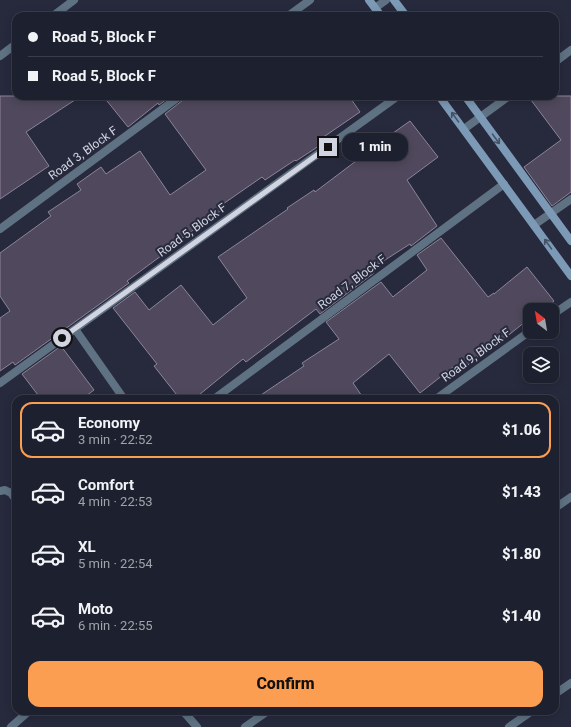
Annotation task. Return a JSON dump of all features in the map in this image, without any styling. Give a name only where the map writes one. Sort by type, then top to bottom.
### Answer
[{"type":"street","points":[[58,12],[74,0]]},
{"type":"street","points":[[294,12],[310,0]]},
{"type":"street","points":[[369,0],[378,12]]},
{"type":"street","points":[[375,8],[386,0]]},
{"type":"street","points":[[394,0],[403,12]]},
{"type":"street","points":[[0,56],[12,47]]},
{"type":"street","points":[[559,59],[571,50]]},
{"type":"street","name":"Road 3, Block F","points":[[0,229],[175,100]]},
{"type":"street","name":"Road 5, Block F","points":[[0,383],[392,100]]},
{"type":"street","points":[[443,100],[571,276]]},
{"type":"street","points":[[468,100],[571,241]]},
{"type":"street","points":[[464,129],[503,100]]},
{"type":"street","name":"Road 7, Block F","points":[[219,395],[504,184]]},
{"type":"street","points":[[534,225],[571,199]]},
{"type":"street","points":[[559,310],[571,302]]},
{"type":"street","points":[[75,329],[121,395]]},
{"type":"street","name":"Road 9, Block F","points":[[442,395],[523,336]]},
{"type":"street","points":[[0,491],[5,490],[12,495]]},
{"type":"street","points":[[559,505],[571,497]]},
{"type":"street","points":[[559,691],[571,683]]},
{"type":"street","points":[[11,727],[24,715]]},
{"type":"street","points":[[187,715],[197,727]]},
{"type":"street","points":[[245,727],[262,715]]},
{"type":"street","points":[[509,727],[526,715]]},
{"type":"building","points":[[0,96],[12,96],[12,100],[75,100],[26,132],[49,166],[0,199]]},
{"type":"building","points":[[559,96],[571,96],[571,192],[552,206],[524,167],[561,140],[531,100],[559,100]]},
{"type":"building","points":[[106,100],[166,100],[159,105],[158,103],[128,127]]},
{"type":"building","points":[[183,100],[352,100],[360,112],[322,138],[325,142],[265,180],[262,177],[223,204],[226,207],[164,251],[165,253],[127,281],[129,283],[15,365],[13,362],[0,371],[0,318],[10,311],[0,296],[0,253],[51,216],[48,212],[81,190],[77,184],[101,167],[106,174],[140,151],[170,195],[206,170],[165,114]]},
{"type":"building","points":[[410,121],[438,157],[407,180],[437,226],[411,246],[410,244],[371,269],[374,273],[320,314],[316,309],[246,362],[243,359],[199,395],[177,395],[154,366],[157,364],[113,308],[135,292],[149,310],[181,285],[213,325],[247,298],[218,257],[288,209],[287,208],[314,190],[315,192],[356,161],[355,160]]},
{"type":"building","points":[[441,238],[488,297],[494,294],[527,267],[554,301],[552,303],[523,303],[523,324],[491,349],[490,347],[458,373],[453,367],[420,393],[389,354],[353,383],[361,395],[261,395],[304,366],[302,363],[339,339],[326,322],[381,282],[393,297],[427,270],[417,255]]},
{"type":"building","points":[[61,346],[94,390],[87,395],[38,395],[22,374]]},
{"type":"route","points":[[62,338],[328,147]]}]
